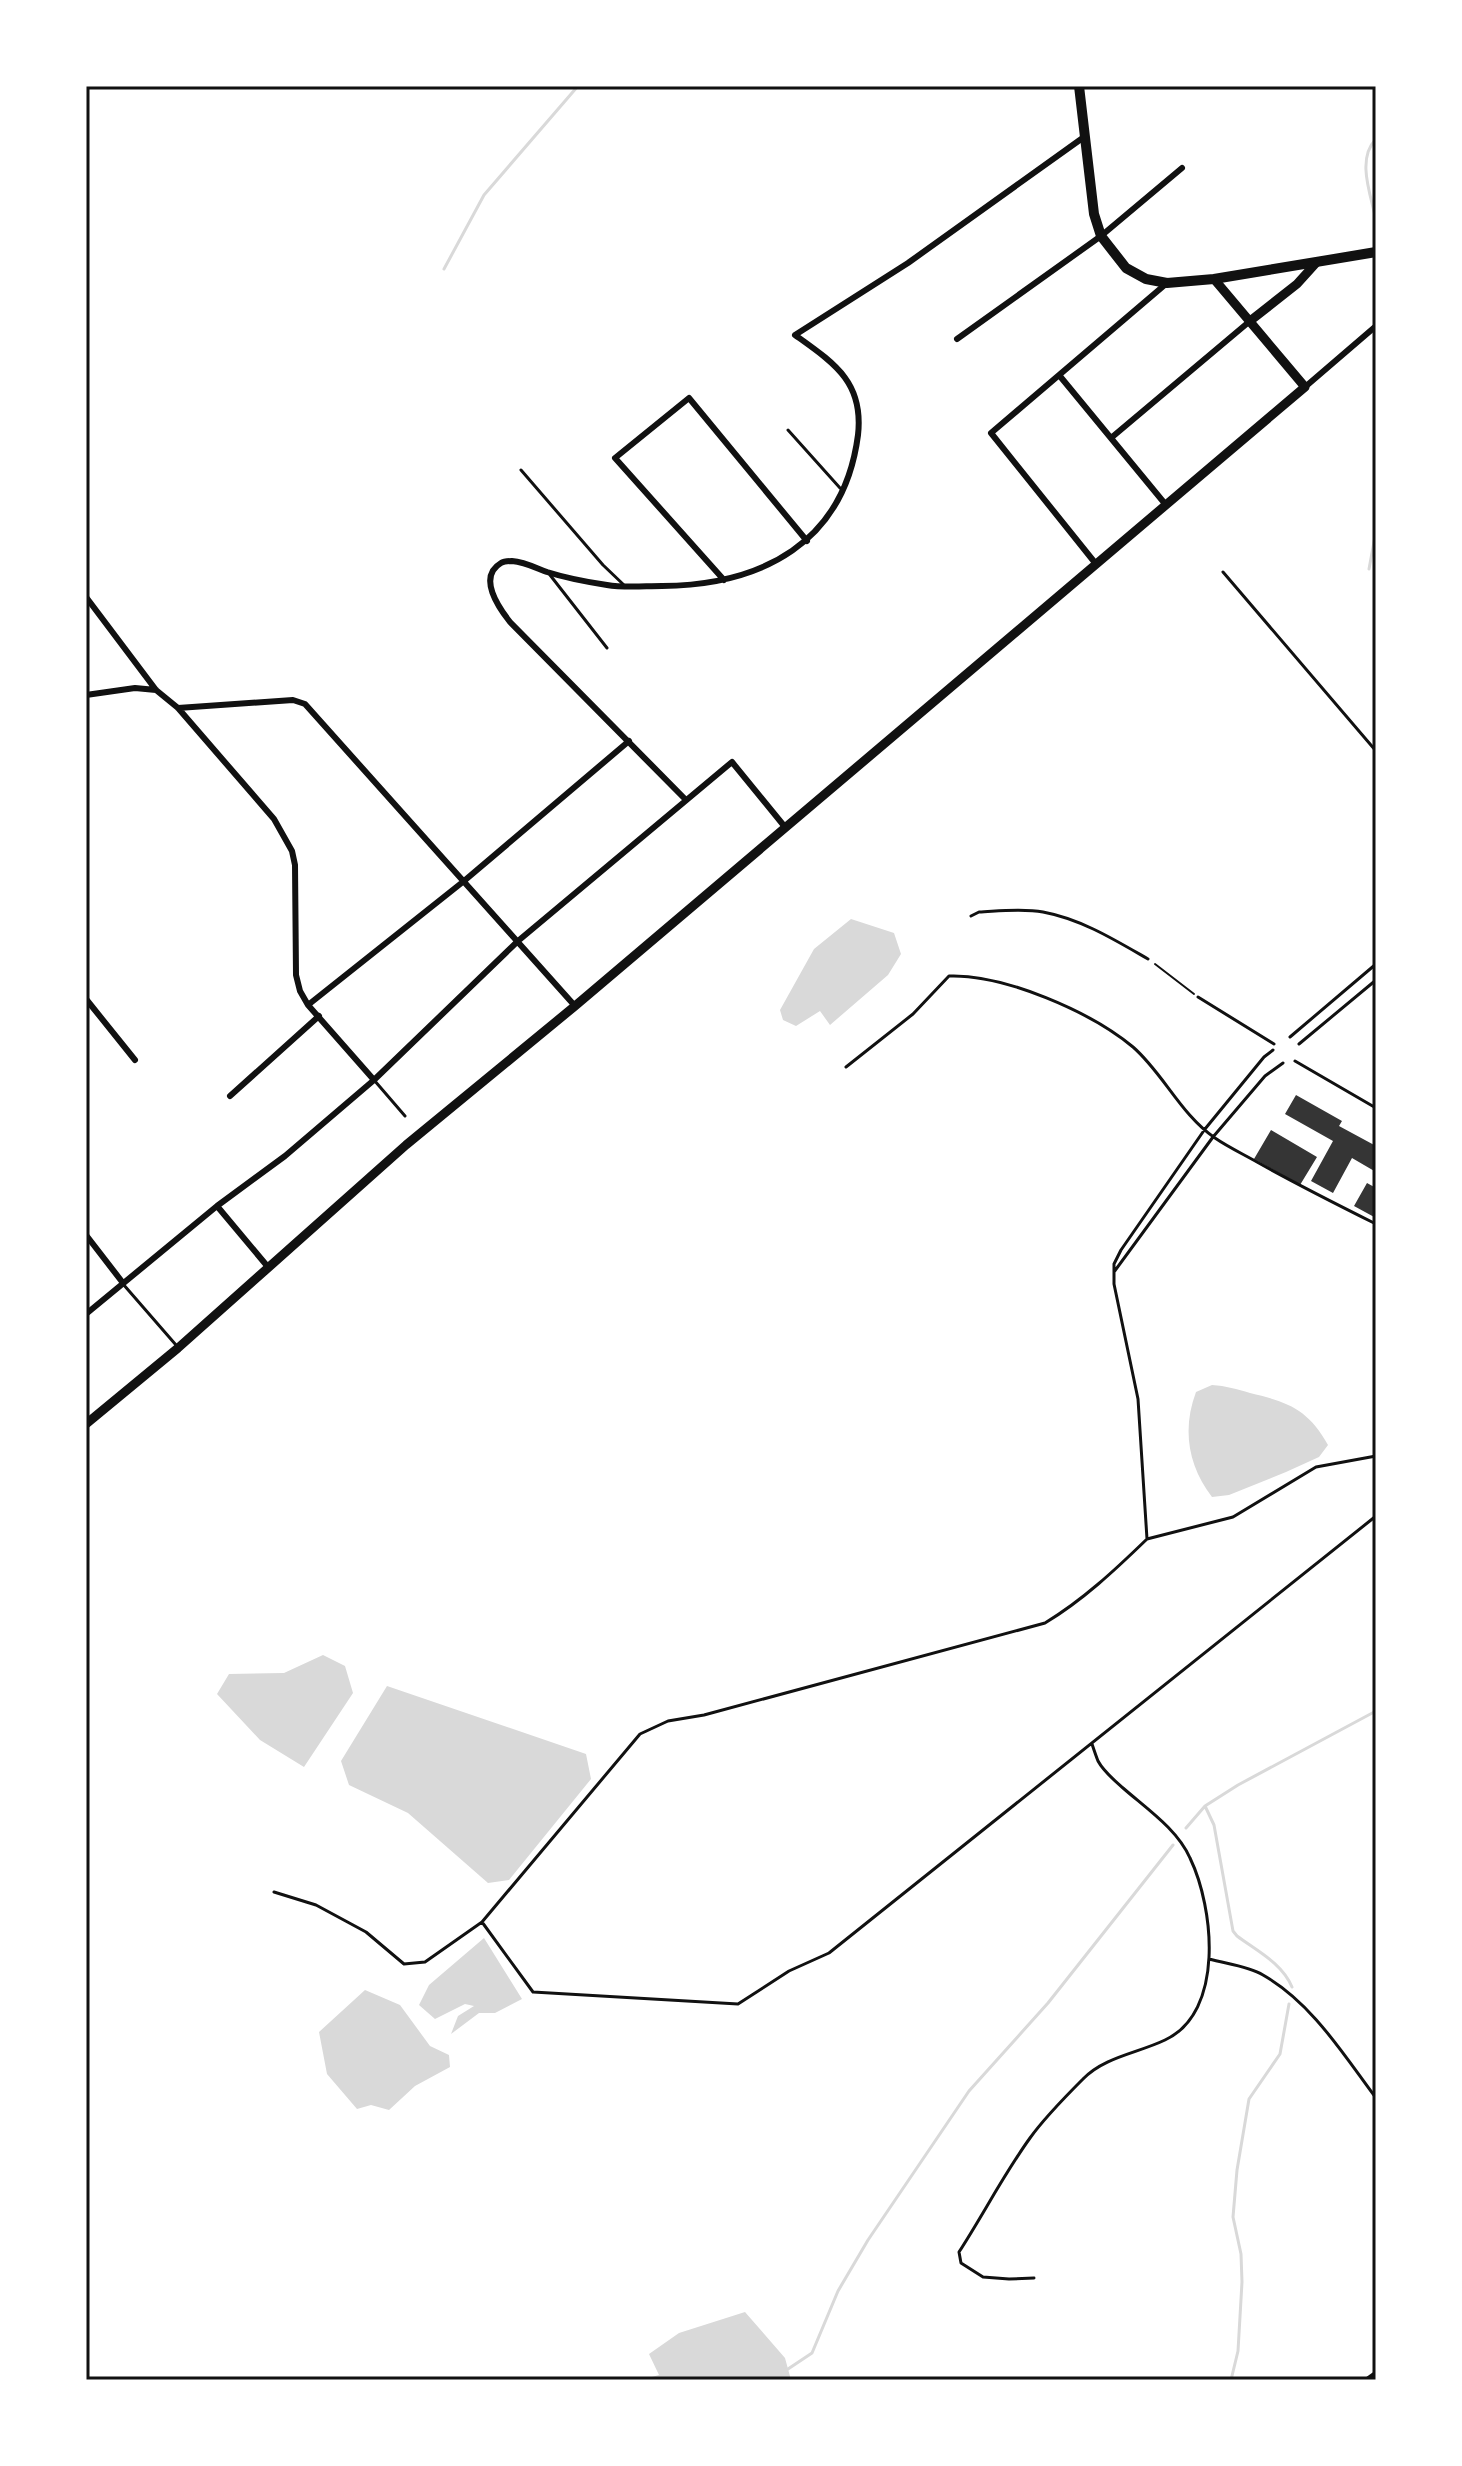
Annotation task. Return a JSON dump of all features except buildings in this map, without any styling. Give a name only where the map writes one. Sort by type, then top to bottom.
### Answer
[{"type":"main road","points":[[1079,86],[1089,186],[1101,236],[1126,268],[1146,279],[1167,283],[1214,279],[1376,252]]},
{"type":"main road","points":[[1250,321],[1297,284],[1316,263]]},
{"type":"main road","points":[[86,1424],[178,1348],[406,1145],[575,1006],[1305,387],[1214,279]]},
{"type":"street","points":[[686,800],[510,622],[492,595],[493,574],[503,562],[511,561],[610,586],[677,586],[724,580],[776,561],[807,541],[843,490],[856,446],[860,418],[856,394],[845,377],[833,363],[795,335],[908,263],[1084,137]]},
{"type":"street","points":[[957,339],[1101,236],[1182,168]]},
{"type":"street","points":[[1096,564],[991,433],[1167,283]]},
{"type":"street","points":[[1111,438],[1250,321]]},
{"type":"street","points":[[1305,387],[1376,326]]},
{"type":"street","points":[[1059,375],[1166,505]]},
{"type":"street","points":[[724,580],[615,458],[689,398],[807,541]]},
{"type":"street","points":[[86,597],[156,690],[178,708],[274,819],[292,851],[297,881],[296,975],[300,991],[308,1005],[374,1080]]},
{"type":"street","points":[[86,695],[135,688],[156,690]]},
{"type":"street","points":[[178,708],[293,700],[305,704],[575,1006]]},
{"type":"street","points":[[308,1005],[464,881],[629,741]]},
{"type":"street","points":[[86,1314],[217,1206],[285,1156],[374,1080],[518,941],[732,762],[785,827]]},
{"type":"street","points":[[86,999],[135,1060]]},
{"type":"street","points":[[230,1096],[319,1016]]},
{"type":"street","points":[[217,1206],[268,1267]]},
{"type":"street","points":[[86,1235],[123,1283]]},
{"type":"street","points":[[1369,2380],[1376,2375]]},
{"type":"lane","points":[[788,430],[843,490]]},
{"type":"lane","points":[[521,470],[603,565],[626,586]]},
{"type":"lane","points":[[548,572],[607,648]]},
{"type":"lane","points":[[1223,572],[1376,751]]},
{"type":"lane","points":[[971,916],[979,912],[1039,911],[1066,918],[1111,937],[1148,959]]},
{"type":"lane","points":[[1290,1037],[1376,964]]},
{"type":"lane","points":[[846,1067],[913,1014],[949,976],[965,975],[1006,983],[1075,1009],[1134,1048],[1213,1137],[1309,1191],[1376,1224]]},
{"type":"lane","points":[[1299,1044],[1376,980]]},
{"type":"lane","points":[[1198,997],[1274,1044]]},
{"type":"lane","points":[[1147,1539],[1138,1399],[1118,1306],[1114,1264],[1205,1129],[1273,1050]]},
{"type":"lane","points":[[1295,1061],[1376,1108]]},
{"type":"lane","points":[[1114,1272],[1213,1137],[1265,1076],[1283,1063]]},
{"type":"lane","points":[[374,1080],[405,1116]]},
{"type":"lane","points":[[123,1283],[178,1348]]},
{"type":"lane","points":[[274,1892],[316,1905],[366,1932],[404,1964],[425,1962],[482,1922],[640,1734],[668,1721],[704,1715],[1045,1623],[1069,1609],[1147,1539],[1233,1517],[1316,1467],[1376,1456]]},
{"type":"lane","points":[[482,1922],[533,1992],[738,2004],[789,1971],[829,1953],[1376,1516]]},
{"type":"lane","points":[[1034,2278],[983,2277],[961,2263],[959,2252],[1030,2137],[1084,2078],[1107,2062],[1180,2032],[1192,2019],[1204,1991],[1209,1959],[1204,1907],[1190,1857],[1176,1835],[1108,1774],[1092,1744]]},
{"type":"lane","points":[[1209,1959],[1261,1973],[1282,1988],[1306,2008],[1376,2098]]},
{"type":"path","points":[[1148,959],[1198,997]]},
{"type":"shaded area","points":[[851,919],[894,933],[901,954],[888,975],[830,1025],[820,1011],[796,1026],[783,1020],[780,1010],[814,949]]},
{"type":"shaded area","points":[[1212,1385],[1263,1396],[1296,1409],[1313,1423],[1328,1445],[1319,1457],[1286,1472],[1229,1495],[1212,1497],[1193,1460],[1189,1420],[1196,1392]]},
{"type":"shaded area","points":[[323,1655],[345,1666],[353,1693],[304,1767],[260,1740],[217,1694],[229,1674],[284,1673]]},
{"type":"shaded area","points":[[387,1686],[586,1754],[591,1779],[509,1880],[488,1883],[408,1813],[349,1785],[341,1761]]},
{"type":"shaded area","points":[[484,1938],[522,1999],[495,2013],[479,2013],[451,2034],[458,2016],[474,2006],[465,2004],[435,2019],[419,2005],[429,1985]]},
{"type":"shaded area","points":[[365,1990],[400,2005],[430,2046],[449,2055],[450,2067],[415,2086],[389,2110],[371,2105],[357,2109],[327,2074],[319,2032]]},
{"type":"shaded area","points":[[745,2312],[785,2358],[791,2380],[641,2380],[659,2375],[649,2354],[679,2333]]},
{"type":"waterway","points":[[444,269],[484,195],[578,86]]},
{"type":"waterway","points":[[1376,139],[1370,147],[1366,167],[1376,220]]},
{"type":"waterway","points":[[1369,569],[1376,531]]},
{"type":"waterway","points":[[1186,1828],[1205,1806],[1238,1785],[1376,1711]]},
{"type":"waterway","points":[[1205,1806],[1214,1825],[1233,1931],[1275,1964],[1292,1987]]},
{"type":"waterway","points":[[785,2371],[812,2353],[838,2291],[868,2240],[969,2091],[1048,2003],[1173,1845]]},
{"type":"waterway","points":[[1231,2380],[1238,2351],[1242,2282],[1241,2254],[1233,2217],[1237,2170],[1249,2099],[1280,2054],[1289,2004]]}]
